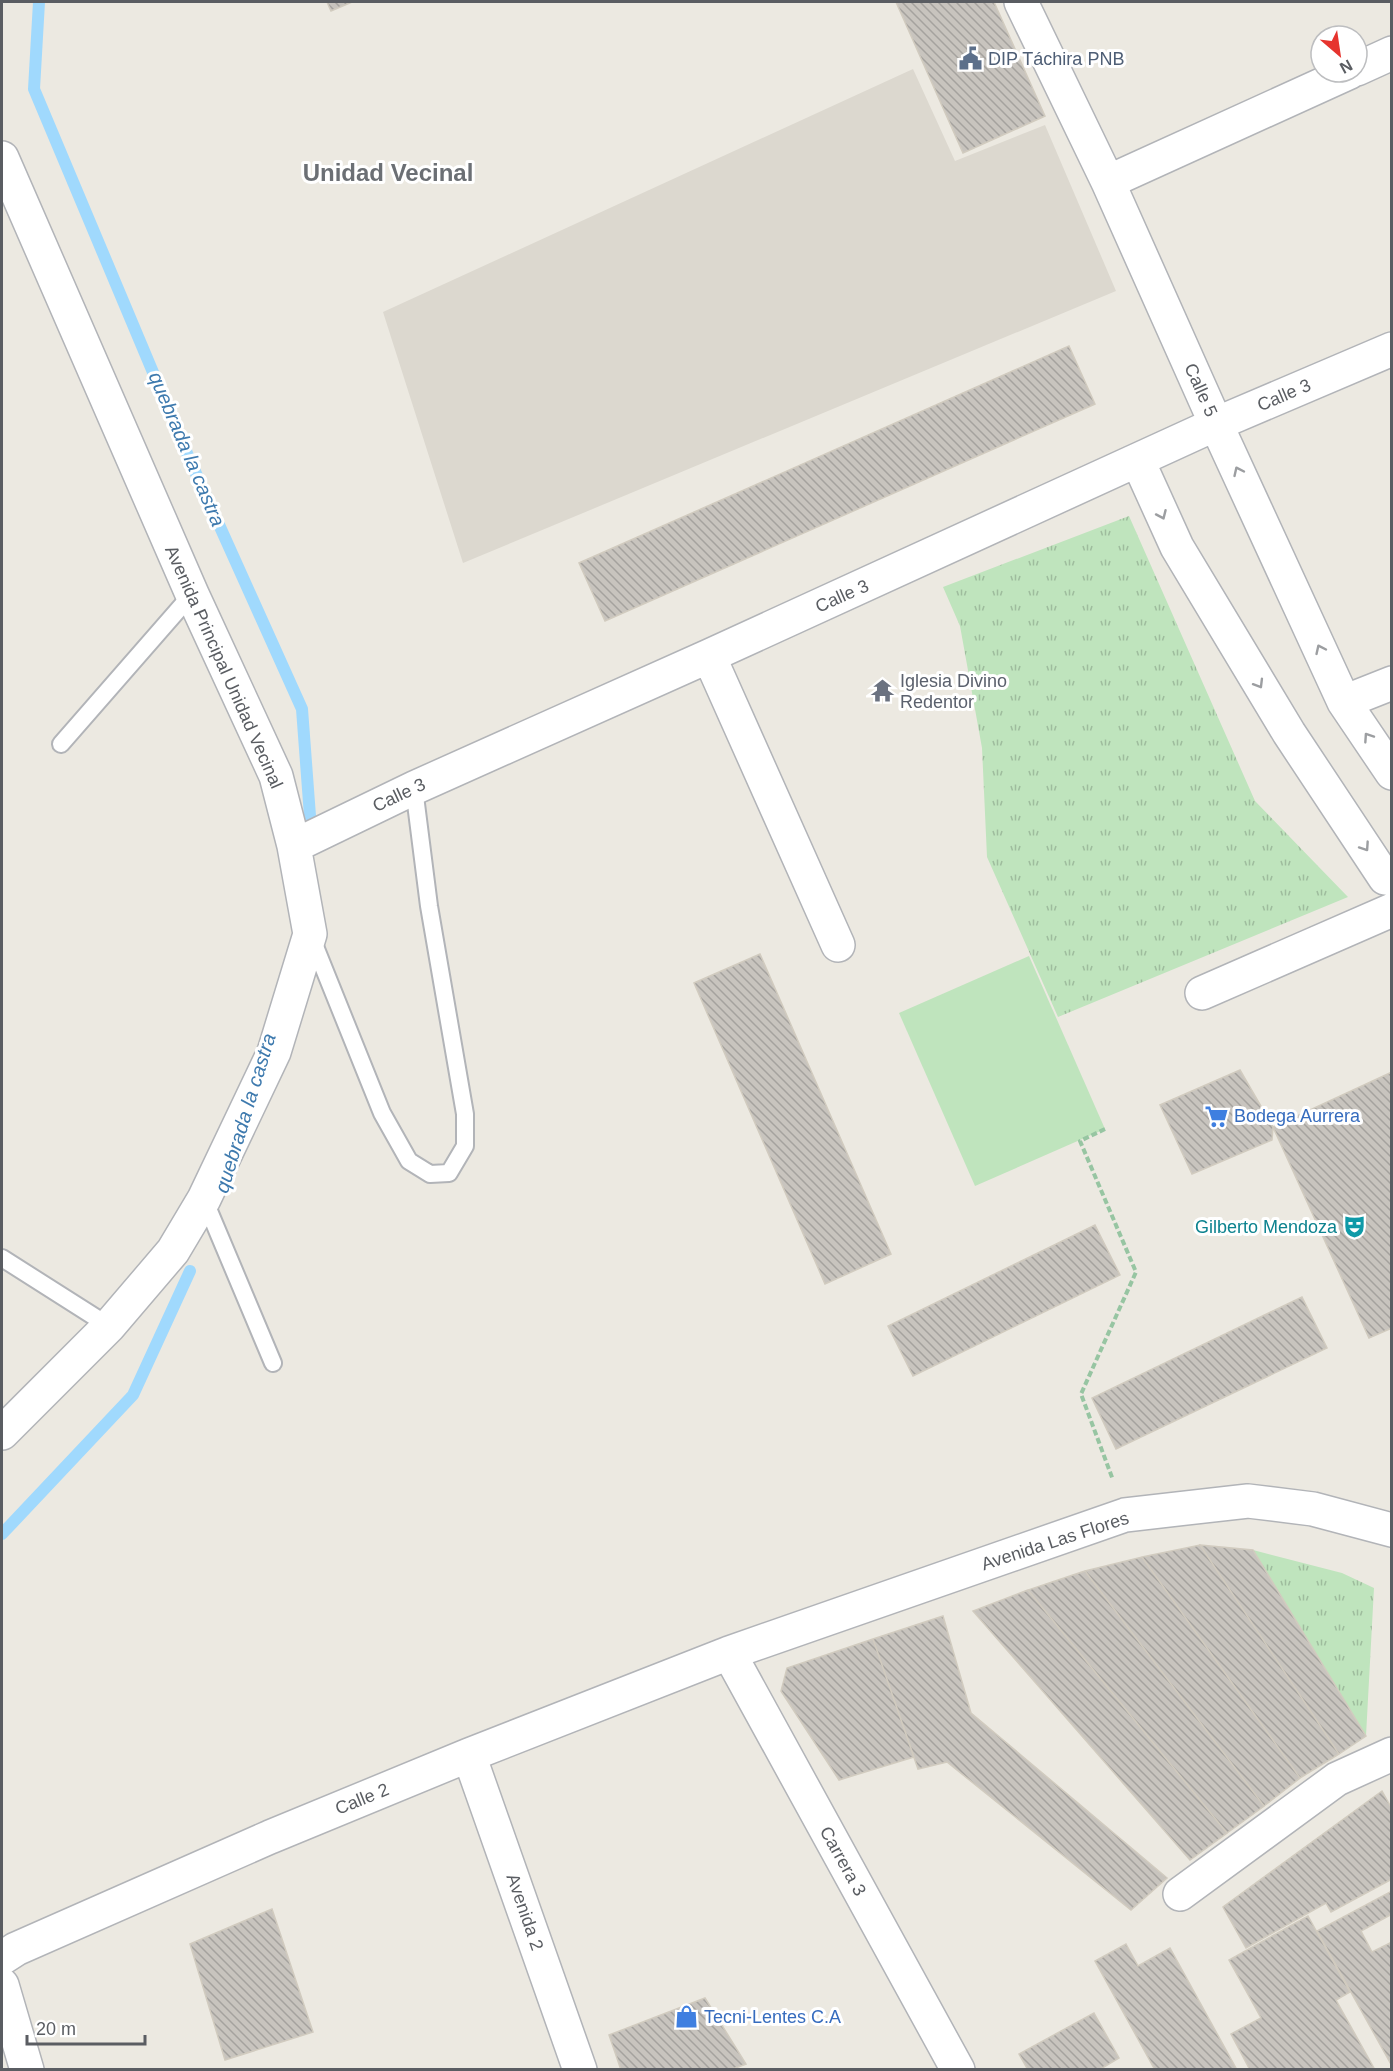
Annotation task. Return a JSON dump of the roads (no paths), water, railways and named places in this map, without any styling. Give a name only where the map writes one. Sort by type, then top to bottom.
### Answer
[{"type":"street","name":"Calle 5","points":[[1021,2],[1108,182],[1344,702],[1392,773]]},
{"type":"street","points":[[1369,64],[1392,53]]},
{"type":"street","points":[[1108,182],[1324,84]]},
{"type":"street","name":"Avenida Principal Unidad Vecinal","points":[[2,158],[192,594],[276,776],[294,846],[310,934],[274,1052],[204,1199],[173,1251],[108,1326],[2,1433]]},
{"type":"street","name":"Calle 3","points":[[294,846],[414,788],[1216,424],[1392,349]]},
{"type":"street","points":[[1138,461],[1177,547],[1289,733],[1385,878],[1392,879]]},
{"type":"street","points":[[709,656],[838,945]]},
{"type":"street","points":[[1344,702],[1392,683]]},
{"type":"street","points":[[1202,993],[1392,910]]},
{"type":"street","name":"Avenida Las Flores","points":[[729,1653],[1125,1515],[1248,1501],[1313,1509],[1392,1530]]},
{"type":"street","name":"Calle 2","points":[[2,1958],[16,1949],[270,1837],[469,1755],[729,1653]]},
{"type":"street","name":"Carrera 3","points":[[729,1653],[958,2070]]},
{"type":"street","points":[[1180,1894],[1337,1779],[1392,1754]]},
{"type":"street","name":"Avenida 2","points":[[469,1755],[580,2070]]},
{"type":"street","points":[[2,1985],[27,2070]]},
{"type":"lane","points":[[61,744],[192,594]]},
{"type":"lane","points":[[310,934],[382,1113],[410,1161],[430,1174],[449,1173],[465,1146],[465,1114],[429,906],[414,788]]},
{"type":"lane","points":[[204,1199],[273,1363]]},
{"type":"lane","points":[[2,1258],[108,1326]]},
{"type":"waterway","name":"quebrada la castra","points":[[39,2],[34,89],[189,458],[302,709],[310,816]]},
{"type":"waterway","name":"quebrada la castra","points":[[2,1534],[133,1395],[190,1271]]},
{"type":"place","name":"DIP Táchira PNB","points":[[970,59]]},
{"type":"place","name":"Iglesia Divino Redentor","points":[[882,691]]},
{"type":"place","name":"Bodega Aurrera","points":[[1216,1116]]},
{"type":"place","name":"Gilberto Mendoza","points":[[1355,1227]]},
{"type":"place","name":"Tecni-Lentes C.A","points":[[686,2017]]},
{"type":"district","name":"Unidad Vecinal","points":[[388,172]]}]
